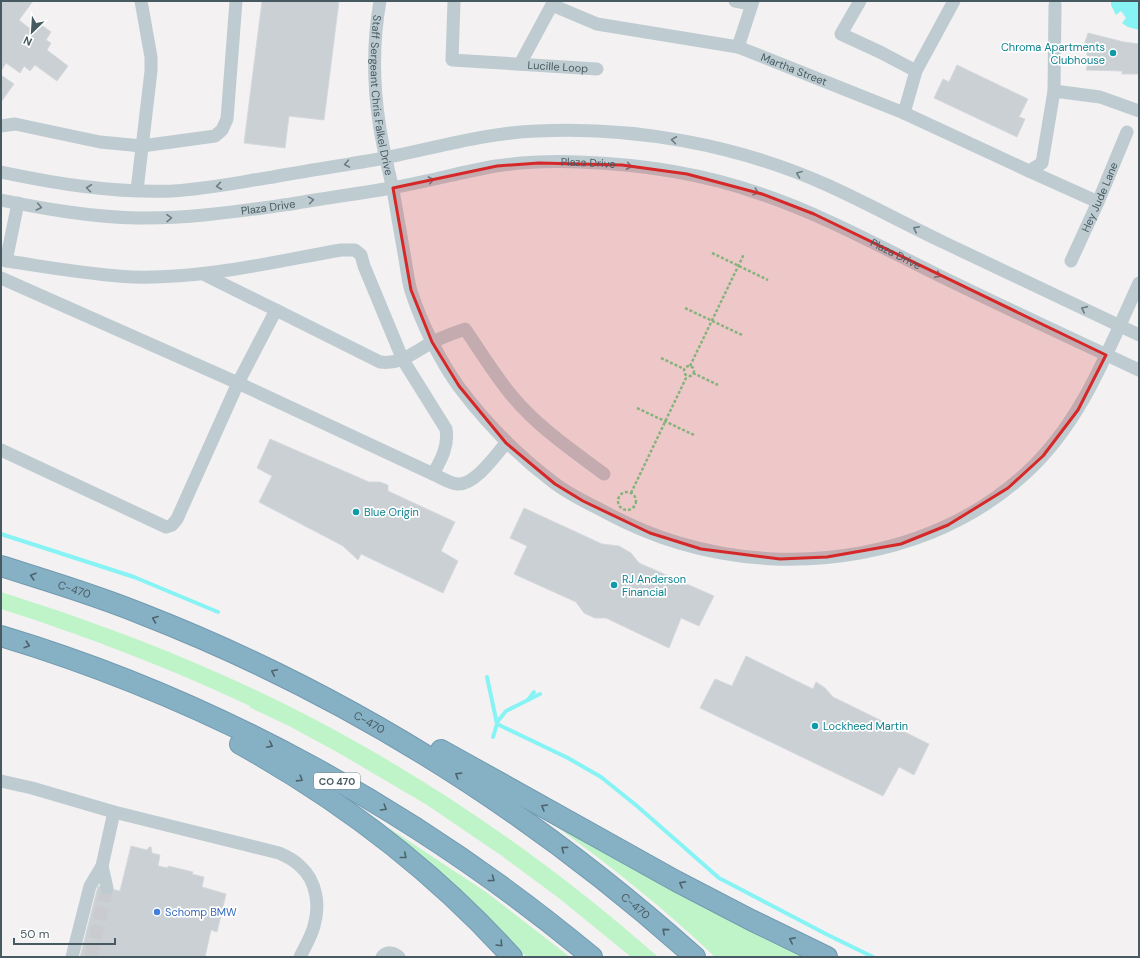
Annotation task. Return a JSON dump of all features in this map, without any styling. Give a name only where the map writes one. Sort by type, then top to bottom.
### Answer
[{"type":"highway","name":"C-470","points":[[1,566],[72,588],[148,616],[237,655],[309,690],[394,736],[471,783],[556,843],[614,888],[695,957]]},
{"type":"highway","name":"CO 470","points":[[1,636],[54,653],[140,685],[255,737],[329,776],[405,821],[475,867],[526,904],[592,957]]},
{"type":"highway","points":[[54,653],[82,671],[146,697],[219,732],[309,785],[368,827],[414,864],[470,914],[512,957]]},
{"type":"highway","points":[[309,690],[356,701],[649,866],[730,910],[827,957]]},
{"type":"street","points":[[137,190],[151,71],[151,57],[142,1]]},
{"type":"street","points":[[1,126],[15,124],[100,142],[142,146],[215,136],[222,130],[227,119],[236,1]]},
{"type":"street","name":"Staff Sergeant Chris Falkel Drive","points":[[380,1],[376,29],[375,77],[378,115],[411,290],[432,342],[459,386],[506,443],[554,484],[617,518],[650,533],[679,543],[727,554],[780,559],[803,559],[854,554],[901,544],[924,536],[975,511],[1008,488],[1026,473],[1043,456],[1060,435],[1081,404],[1120,326],[1139,283]]},
{"type":"street","name":"Lucille Loop","points":[[454,1],[452,60],[597,69]]},
{"type":"street","points":[[735,1],[752,3],[738,47]]},
{"type":"street","points":[[860,1],[841,34],[916,71]]},
{"type":"street","points":[[904,113],[916,71],[954,1]]},
{"type":"street","name":"Lucille Loop","points":[[520,64],[553,3]]},
{"type":"street","name":"Martha Street","points":[[553,3],[596,24],[738,47],[904,113],[1098,202]]},
{"type":"street","points":[[1029,171],[1042,163],[1054,91],[1055,5]]},
{"type":"street","points":[[1054,91],[1100,97],[1139,111]]},
{"type":"street","points":[[1,172],[63,184],[100,189],[175,191],[218,186],[385,157],[493,134],[580,130],[625,133],[694,143],[765,161],[826,185],[944,243],[1139,335]]},
{"type":"street","name":"Hey Jude Lane","points":[[1071,261],[1098,202],[1127,132]]},
{"type":"street","name":"Plaza Drive","points":[[1,200],[51,210],[97,216],[175,218],[220,214],[392,188],[497,166],[579,162],[622,165],[687,174],[762,194],[814,214],[1139,370]]},
{"type":"street","points":[[18,203],[4,263],[134,277],[203,274],[341,250],[355,250],[361,255],[364,266],[403,360],[446,429],[448,438],[444,454],[433,474]]},
{"type":"street","points":[[203,274],[380,362],[387,363],[403,360],[432,342],[465,328],[499,380],[533,418],[557,440],[604,474]]},
{"type":"street","points":[[1,278],[238,383],[455,484],[462,484],[469,481],[479,473],[506,443]]},
{"type":"street","points":[[1,450],[166,527],[172,525],[177,519],[238,383],[276,310]]},
{"type":"street","points":[[1,781],[32,788],[114,812],[279,853],[301,866],[309,878],[317,896],[317,914],[314,928],[300,957]]},
{"type":"street","points":[[72,957],[90,886],[102,866],[114,812]]},
{"type":"street","points":[[102,866],[107,888]]},
{"type":"street","points":[[382,957],[389,952],[400,957]]},
{"type":"path","points":[[712,254],[768,280]]},
{"type":"path","points":[[684,369],[690,366],[744,254]]},
{"type":"path","points":[[685,308],[742,335]]},
{"type":"path","points":[[661,358],[684,369]]},
{"type":"path","points":[[690,366],[693,369],[693,373],[718,385]]},
{"type":"path","points":[[684,369],[684,374],[687,376]]},
{"type":"path","points":[[631,493],[687,376],[690,376],[693,373]]},
{"type":"path","points":[[636,408],[694,434]]},
{"type":"path","points":[[622,493],[631,493],[635,498],[635,504],[632,509],[623,510],[618,503],[618,497],[622,493]]},
{"type":"highlighted area","points":[[539,163],[622,165],[687,174],[762,194],[814,214],[1106,355],[1078,410],[1043,456],[1008,488],[948,525],[901,544],[827,557],[780,559],[701,549],[650,533],[583,501],[555,484],[506,443],[459,386],[432,342],[411,290],[393,188],[497,166]]},
{"type":"green space","points":[[1,592],[86,620],[170,652],[283,703],[341,733],[452,800],[506,836],[609,915],[658,957],[631,957],[560,899],[502,856],[427,805],[337,752],[289,726],[249,707],[250,706],[189,679],[64,630],[1,609]]},
{"type":"green space","points":[[559,824],[695,902],[805,957],[715,957],[638,889],[557,827]]},
{"type":"green space","points":[[389,828],[486,892],[570,957],[526,957],[477,908],[388,830]]},
{"type":"water","points":[[1111,1],[1139,1],[1139,30],[1128,27],[1122,23],[1126,18],[1121,11],[1116,15],[1111,5]]},
{"type":"building","points":[[1,1],[33,1],[19,20],[29,28],[35,20],[51,32],[46,40],[51,43],[47,50],[68,66],[57,81],[35,65],[30,71],[24,66],[20,73],[6,63],[1,71]]},
{"type":"building","points":[[262,1],[339,1],[324,120],[289,116],[285,148],[244,143]]},
{"type":"building","name":"Chroma Apartments Clubhouse","points":[[1088,33],[1124,42],[1139,44],[1139,74],[1122,74],[1122,71],[1086,70],[1089,61],[1084,45]]},
{"type":"building","points":[[957,65],[1028,99],[1019,117],[1025,119],[1017,137],[934,98],[943,79],[949,82]]},
{"type":"building","points":[[1,75],[14,84],[1,102]]},
{"type":"building","name":"Blue Origin","points":[[270,439],[369,482],[380,482],[388,485],[388,491],[455,522],[441,551],[458,561],[443,593],[361,554],[358,560],[343,546],[259,502],[272,476],[257,468]]},
{"type":"building","name":"RJ Anderson Financial","points":[[524,508],[602,544],[619,546],[631,553],[639,563],[714,596],[699,626],[681,618],[669,648],[606,618],[595,618],[584,613],[576,602],[514,574],[527,546],[510,538]]},
{"type":"building","name":"Lockheed Martin","points":[[746,656],[813,689],[816,682],[825,688],[833,697],[929,744],[914,775],[899,767],[883,796],[700,708],[715,679],[732,686]]},
{"type":"building","name":"Schomp BMW","points":[[131,846],[147,850],[151,847],[152,853],[160,855],[158,866],[168,868],[168,866],[193,872],[192,874],[204,877],[202,887],[226,894],[217,932],[211,930],[205,957],[80,957],[98,886],[120,891]]},
{"type":"waterway","points":[[1,534],[134,577],[218,612]]},
{"type":"waterway","points":[[487,677],[497,724],[568,758],[601,777],[637,806],[719,878],[873,957]]},
{"type":"waterway","points":[[528,700],[534,692]]},
{"type":"waterway","points":[[493,737],[498,721],[506,711],[540,694]]},
{"type":"tunnel","points":[[91,957],[107,888]]},
{"type":"place","name":"Chroma Apartments Clubhouse","points":[[1113,53]]},
{"type":"place","name":"Blue Origin","points":[[356,512]]},
{"type":"place","name":"RJ Anderson Financial","points":[[614,585]]},
{"type":"place","name":"Lockheed Martin","points":[[815,726]]},
{"type":"place","name":"Schomp BMW","points":[[157,912]]}]
